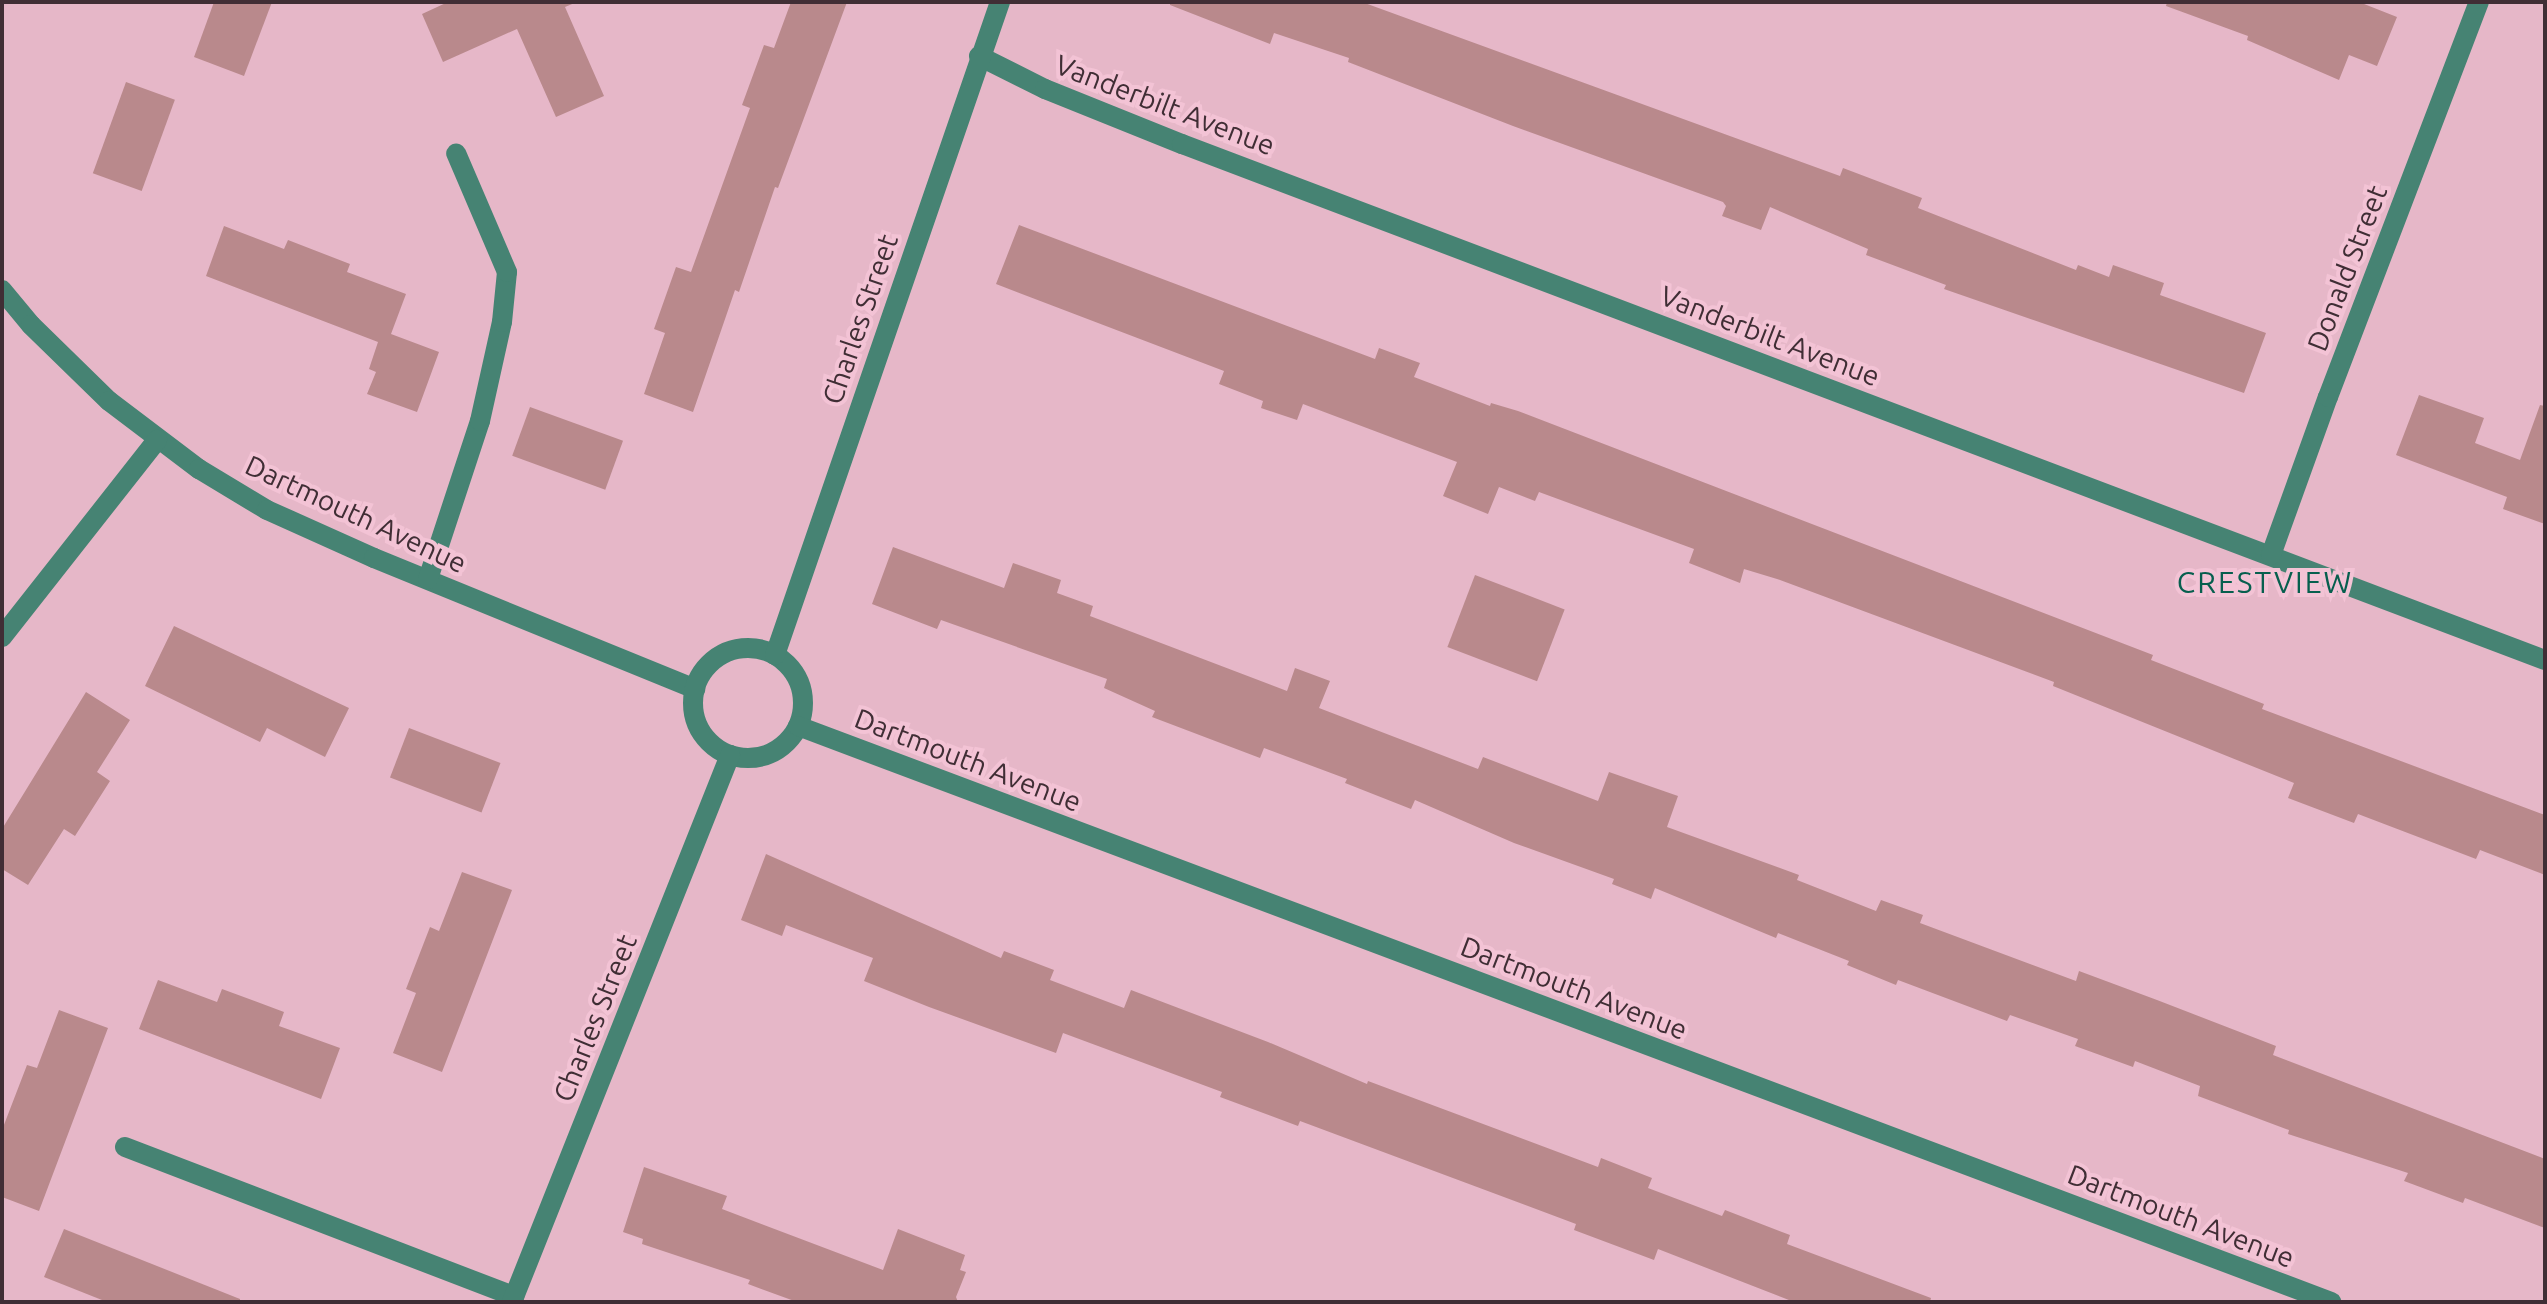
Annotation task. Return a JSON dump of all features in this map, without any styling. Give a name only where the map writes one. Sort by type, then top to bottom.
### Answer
[{"type":"street","name":"Charles Street","points":[[775,655],[1000,2]]},
{"type":"street","name":"Donald Street","points":[[2271,555],[2479,2]]},
{"type":"street","name":"Vanderbilt Avenue","points":[[979,56],[1045,89],[1182,144],[2545,660]]},
{"type":"street","points":[[428,579],[480,421],[502,322],[507,272],[456,153]]},
{"type":"street","name":"Dartmouth Avenue","points":[[2,290],[31,325],[98,391],[157,440],[267,510],[695,689]]},
{"type":"street","points":[[2,637],[157,440]]},
{"type":"street","points":[[759,649],[775,655],[788,664],[800,686],[802,710],[798,726],[777,750],[746,758],[730,755],[703,735],[696,721],[695,689],[701,674],[726,652],[759,649]]},
{"type":"street","name":"Dartmouth Avenue","points":[[798,726],[2331,1302]]},
{"type":"street","name":"Charles Street","points":[[513,1299],[730,755]]},
{"type":"street","points":[[125,1147],[513,1299]]},
{"type":"building","points":[[214,2],[272,2],[244,76],[194,57]]},
{"type":"building","points":[[448,2],[577,2],[565,7],[604,96],[556,117],[517,29],[443,62],[422,14]]},
{"type":"building","points":[[791,2],[847,2],[778,188],[775,187],[739,292],[735,290],[693,412],[644,394],[665,333],[654,329],[676,267],[691,272],[750,108],[742,105],[764,45],[774,48]]},
{"type":"building","points":[[1170,2],[1362,2],[1840,176],[1843,168],[1922,198],[1918,208],[2076,270],[2078,265],[2109,277],[2113,265],[2164,283],[2160,295],[2266,333],[2244,393],[1944,289],[1946,285],[1866,255],[1868,249],[1770,207],[1761,230],[1722,216],[1726,206],[1723,202],[1513,126],[1348,62],[1349,58],[1274,33],[1270,44],[1170,5]]},
{"type":"building","points":[[2167,2],[2359,2],[2397,17],[2377,66],[2349,55],[2339,80],[2247,40],[2248,36],[2166,6]]},
{"type":"building","points":[[126,82],[175,100],[142,191],[93,173]]},
{"type":"building","points":[[1019,225],[1375,359],[1379,348],[1420,363],[1414,377],[1490,406],[1491,403],[1518,411],[2153,655],[2151,660],[2264,704],[2262,709],[2545,815],[2545,875],[2480,850],[2476,859],[2358,814],[2354,823],[2288,798],[2294,783],[2053,686],[2054,682],[1777,579],[1744,569],[1740,583],[1689,563],[1694,549],[1539,492],[1535,501],[1499,487],[1488,514],[1443,496],[1457,462],[1303,404],[1297,420],[1261,408],[1263,401],[1219,384],[1224,371],[996,284]]},
{"type":"building","points":[[224,226],[284,249],[288,240],[350,264],[347,272],[406,294],[391,334],[439,352],[417,412],[367,394],[376,372],[369,369],[378,342],[206,276]]},
{"type":"building","points":[[2419,395],[2484,418],[2475,443],[2520,460],[2540,405],[2545,406],[2545,524],[2503,509],[2507,497],[2396,455]]},
{"type":"building","points":[[530,407],[623,441],[605,490],[512,456]]},
{"type":"building","points":[[893,547],[1004,588],[1013,563],[1061,580],[1057,593],[1093,606],[1090,616],[1287,691],[1295,668],[1330,681],[1319,708],[1478,769],[1483,757],[1598,801],[1609,772],[1678,796],[1667,827],[1799,875],[1797,880],[1876,911],[1881,900],[1923,915],[1920,923],[2076,981],[2079,971],[2157,1000],[2276,1046],[2273,1055],[2545,1159],[2545,1228],[2465,1198],[2463,1203],[2404,1181],[2408,1173],[2288,1134],[2289,1130],[2198,1096],[2200,1086],[2135,1061],[2133,1067],[2075,1046],[2078,1039],[2010,1015],[2007,1021],[1898,980],[1896,985],[1847,965],[1849,961],[1778,933],[1776,938],[1655,888],[1651,899],[1612,884],[1614,879],[1514,843],[1415,800],[1411,809],[1345,783],[1347,779],[1264,748],[1260,758],[1152,717],[1155,711],[1104,688],[1107,679],[941,620],[937,629],[872,604]]},
{"type":"building","points":[[1475,575],[1565,609],[1537,681],[1447,647]]},
{"type":"building","points":[[174,626],[349,708],[325,757],[267,728],[260,742],[145,686]]},
{"type":"building","points":[[86,692],[130,720],[97,772],[110,781],[75,836],[64,829],[28,885],[2,869],[2,829]]},
{"type":"building","points":[[409,728],[500,763],[481,813],[390,777]]},
{"type":"building","points":[[766,854],[1001,958],[1004,951],[1054,970],[1050,980],[1124,1008],[1131,990],[1367,1084],[1368,1081],[1598,1167],[1601,1158],[1652,1178],[1648,1188],[1722,1216],[1725,1210],[1790,1235],[1787,1244],[1931,1298],[1930,1302],[1794,1302],[1658,1249],[1654,1260],[1574,1230],[1576,1224],[1300,1121],[1298,1126],[1220,1097],[1222,1092],[1063,1033],[1056,1053],[929,1007],[864,981],[873,958],[786,925],[782,936],[741,920]]},
{"type":"building","points":[[462,872],[512,890],[442,1072],[393,1053],[416,993],[406,989],[430,927],[439,931]]},
{"type":"building","points":[[158,980],[217,1002],[222,989],[284,1012],[279,1026],[340,1048],[321,1099],[139,1029]]},
{"type":"building","points":[[59,1010],[108,1028],[39,1211],[2,1197],[2,1130],[27,1065],[37,1068]]},
{"type":"building","points":[[644,1167],[727,1196],[722,1209],[883,1270],[898,1229],[965,1255],[960,1270],[966,1272],[956,1297],[958,1302],[797,1302],[748,1284],[750,1280],[642,1244],[643,1239],[623,1232]]},
{"type":"building","points":[[64,1229],[240,1299],[240,1302],[107,1302],[44,1277]]},
{"type":"district","name":"CRESTVIEW","points":[[2265,582]]}]
